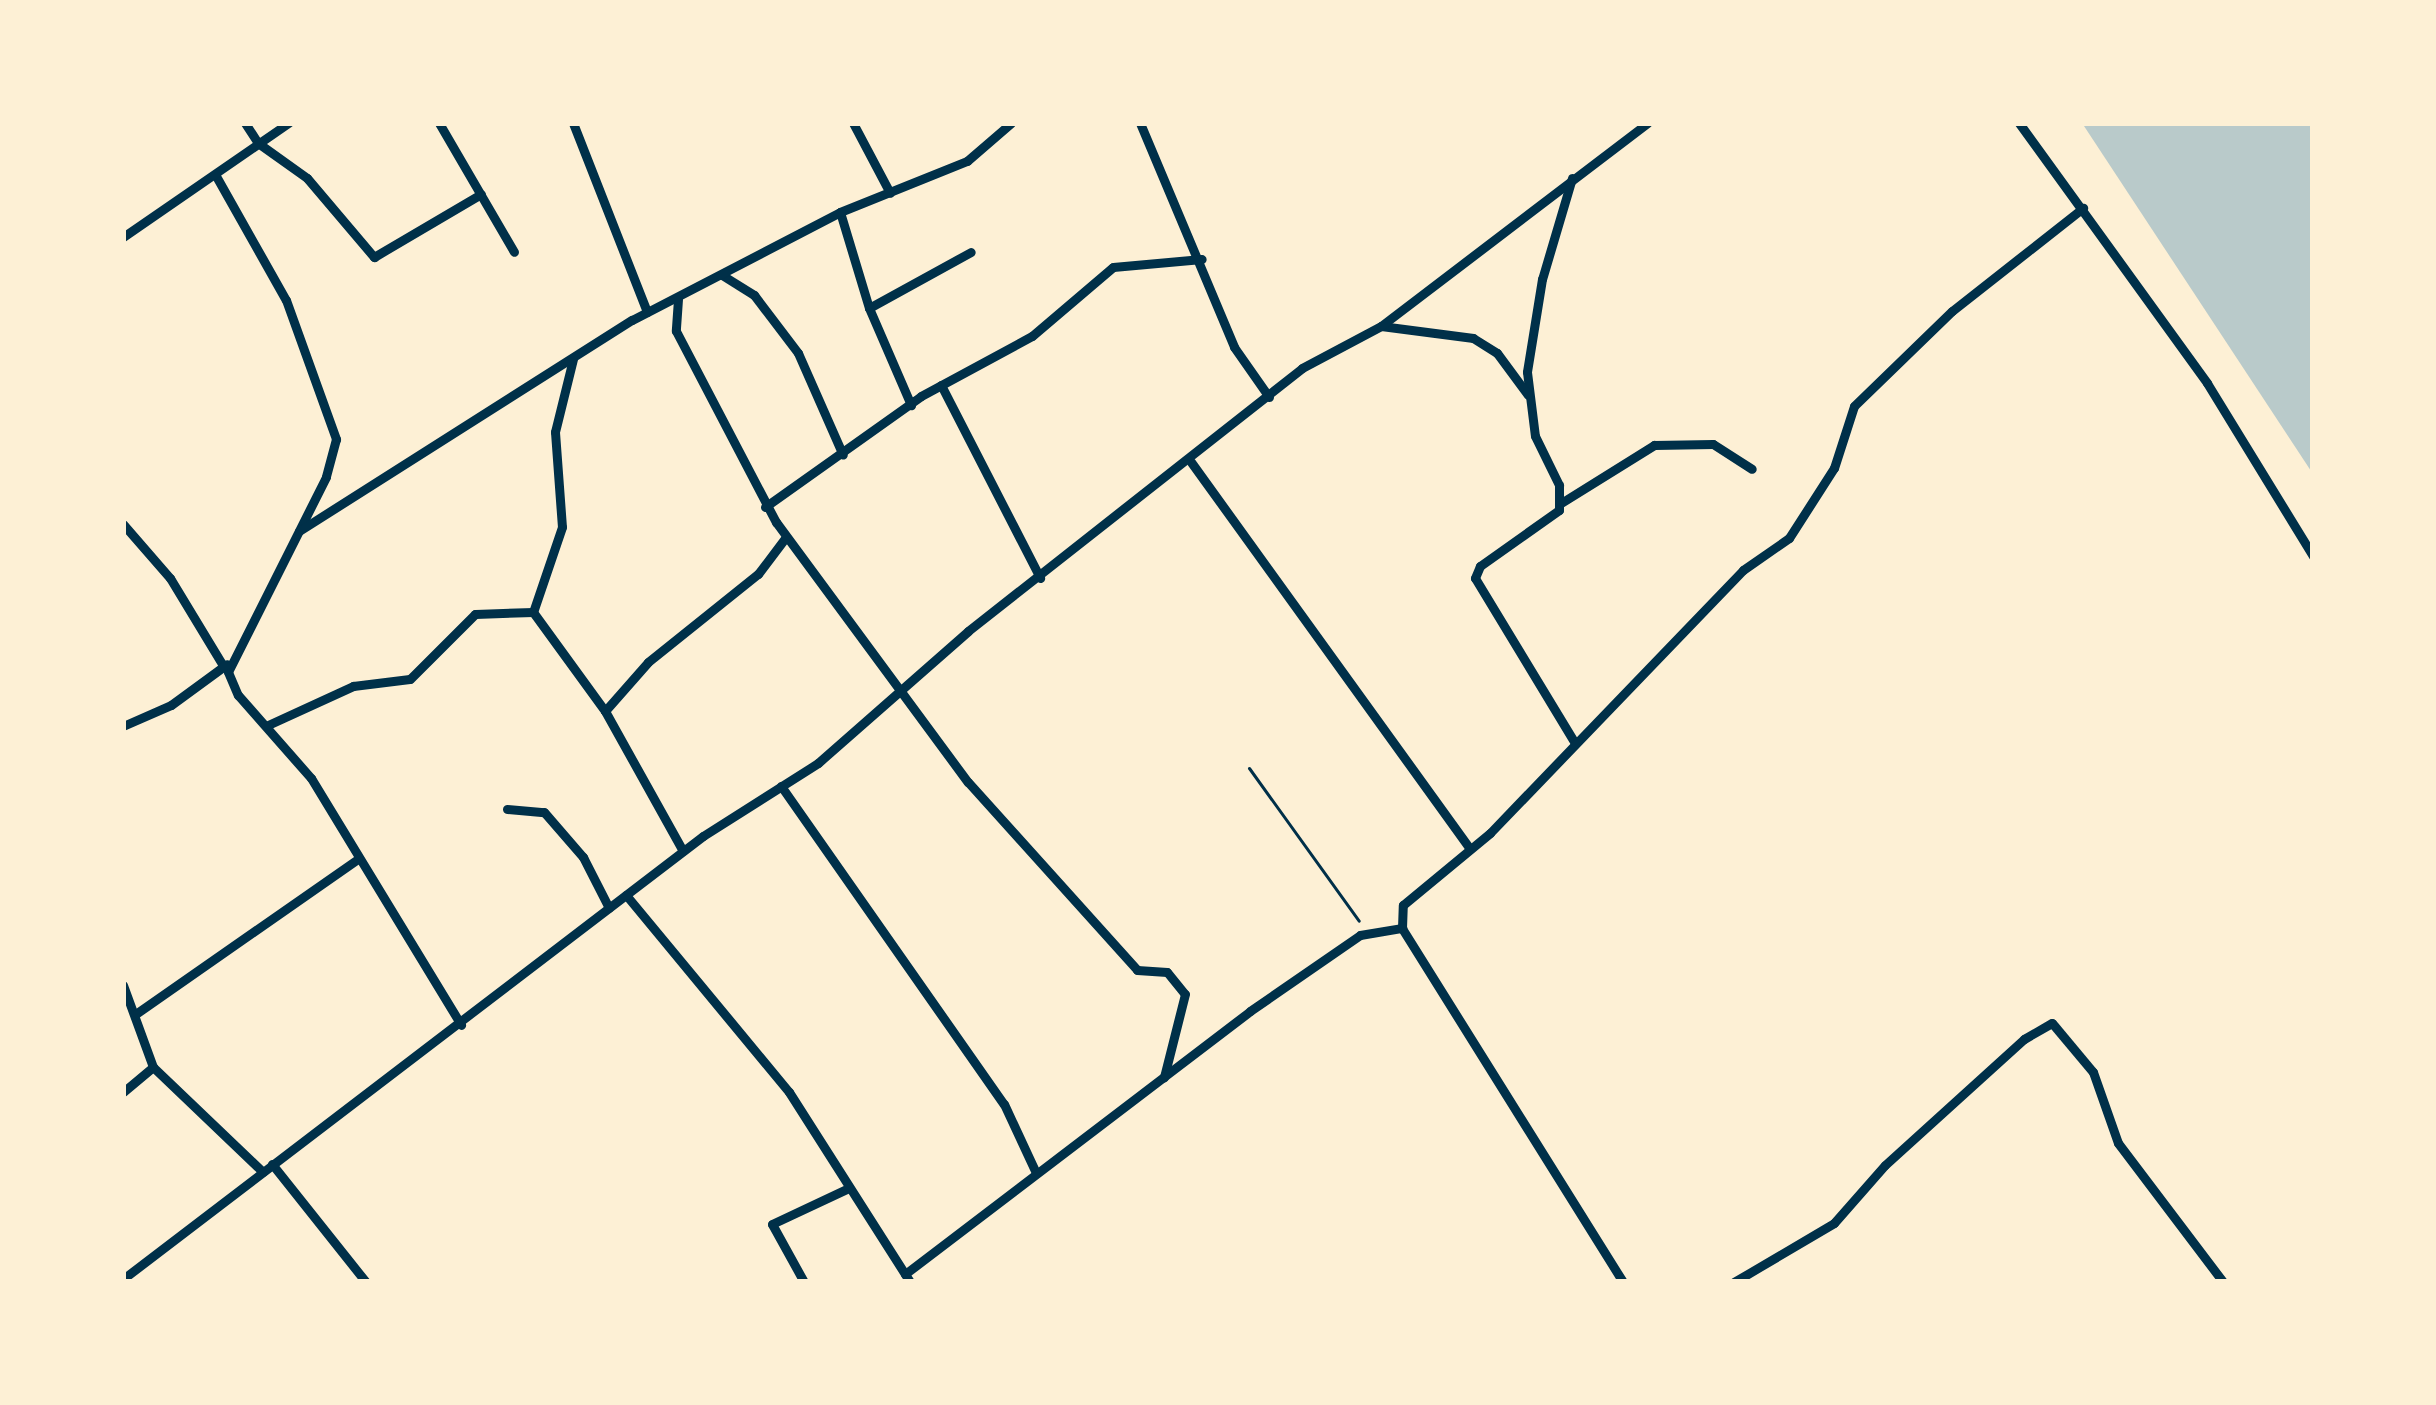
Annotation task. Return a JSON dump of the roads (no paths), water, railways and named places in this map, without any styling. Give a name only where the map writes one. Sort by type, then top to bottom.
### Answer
[{"type":"street","points":[[123,237],[288,123]]},
{"type":"street","points":[[439,123],[514,252]]},
{"type":"street","points":[[573,123],[646,312]]},
{"type":"street","points":[[853,123],[890,193]]},
{"type":"street","points":[[299,531],[646,312],[840,212],[967,161],[1011,123]]},
{"type":"street","points":[[1140,123],[1202,259],[1234,347],[1269,397]]},
{"type":"street","points":[[2019,123],[2207,383],[2313,556]]},
{"type":"street","points":[[249,126],[258,143],[308,178],[374,257],[481,194]]},
{"type":"street","points":[[123,1279],[683,851],[818,764],[898,688],[1191,462],[1302,368],[1381,326],[1638,126]]},
{"type":"street","points":[[123,726],[227,664],[334,457],[334,423],[286,300],[216,176]]},
{"type":"street","points":[[1528,395],[1539,292],[1572,178]]},
{"type":"street","points":[[1623,1282],[1402,928],[1407,898],[1470,849],[1743,570],[1789,538],[1834,468],[1854,406],[1952,310],[2083,208]]},
{"type":"street","points":[[840,212],[868,308],[911,405]]},
{"type":"street","points":[[868,308],[971,252]]},
{"type":"street","points":[[765,507],[940,385],[1031,336],[1113,267],[1148,258],[1202,259]]},
{"type":"street","points":[[722,275],[754,295],[799,353],[843,455]]},
{"type":"street","points":[[677,299],[676,331],[765,507],[786,537],[968,782],[1137,970],[1168,973],[1185,994],[1164,1077]]},
{"type":"street","points":[[1381,326],[1473,338],[1497,353],[1528,395],[1561,503]]},
{"type":"street","points":[[533,613],[562,526],[555,433],[573,359]]},
{"type":"street","points":[[940,385],[1040,578]]},
{"type":"street","points":[[1575,743],[1475,578],[1561,503],[1654,445],[1713,444],[1752,469]]},
{"type":"street","points":[[1191,462],[1470,849]]},
{"type":"street","points":[[123,524],[170,578],[227,664],[238,695],[311,778],[460,1025]]},
{"type":"street","points":[[605,711],[648,662],[758,574],[786,537]]},
{"type":"street","points":[[533,613],[605,711],[683,851]]},
{"type":"street","points":[[268,725],[353,686],[410,680],[475,614],[533,613]]},
{"type":"street","points":[[781,786],[1004,1104],[1036,1173]]},
{"type":"street","points":[[507,809],[544,812],[583,857],[609,908]]},
{"type":"street","points":[[137,1013],[358,859]]},
{"type":"street","points":[[626,895],[789,1092],[908,1278],[1164,1077],[1373,931],[1402,928]]},
{"type":"street","points":[[123,985],[153,1067],[268,1168],[366,1282]]},
{"type":"street","points":[[1734,1282],[1834,1223],[1886,1165],[2024,1039],[2052,1023],[2093,1072],[2118,1143],[2223,1282]]},
{"type":"street","points":[[123,1092],[153,1067]]},
{"type":"street","points":[[804,1282],[772,1224],[849,1187]]}]
